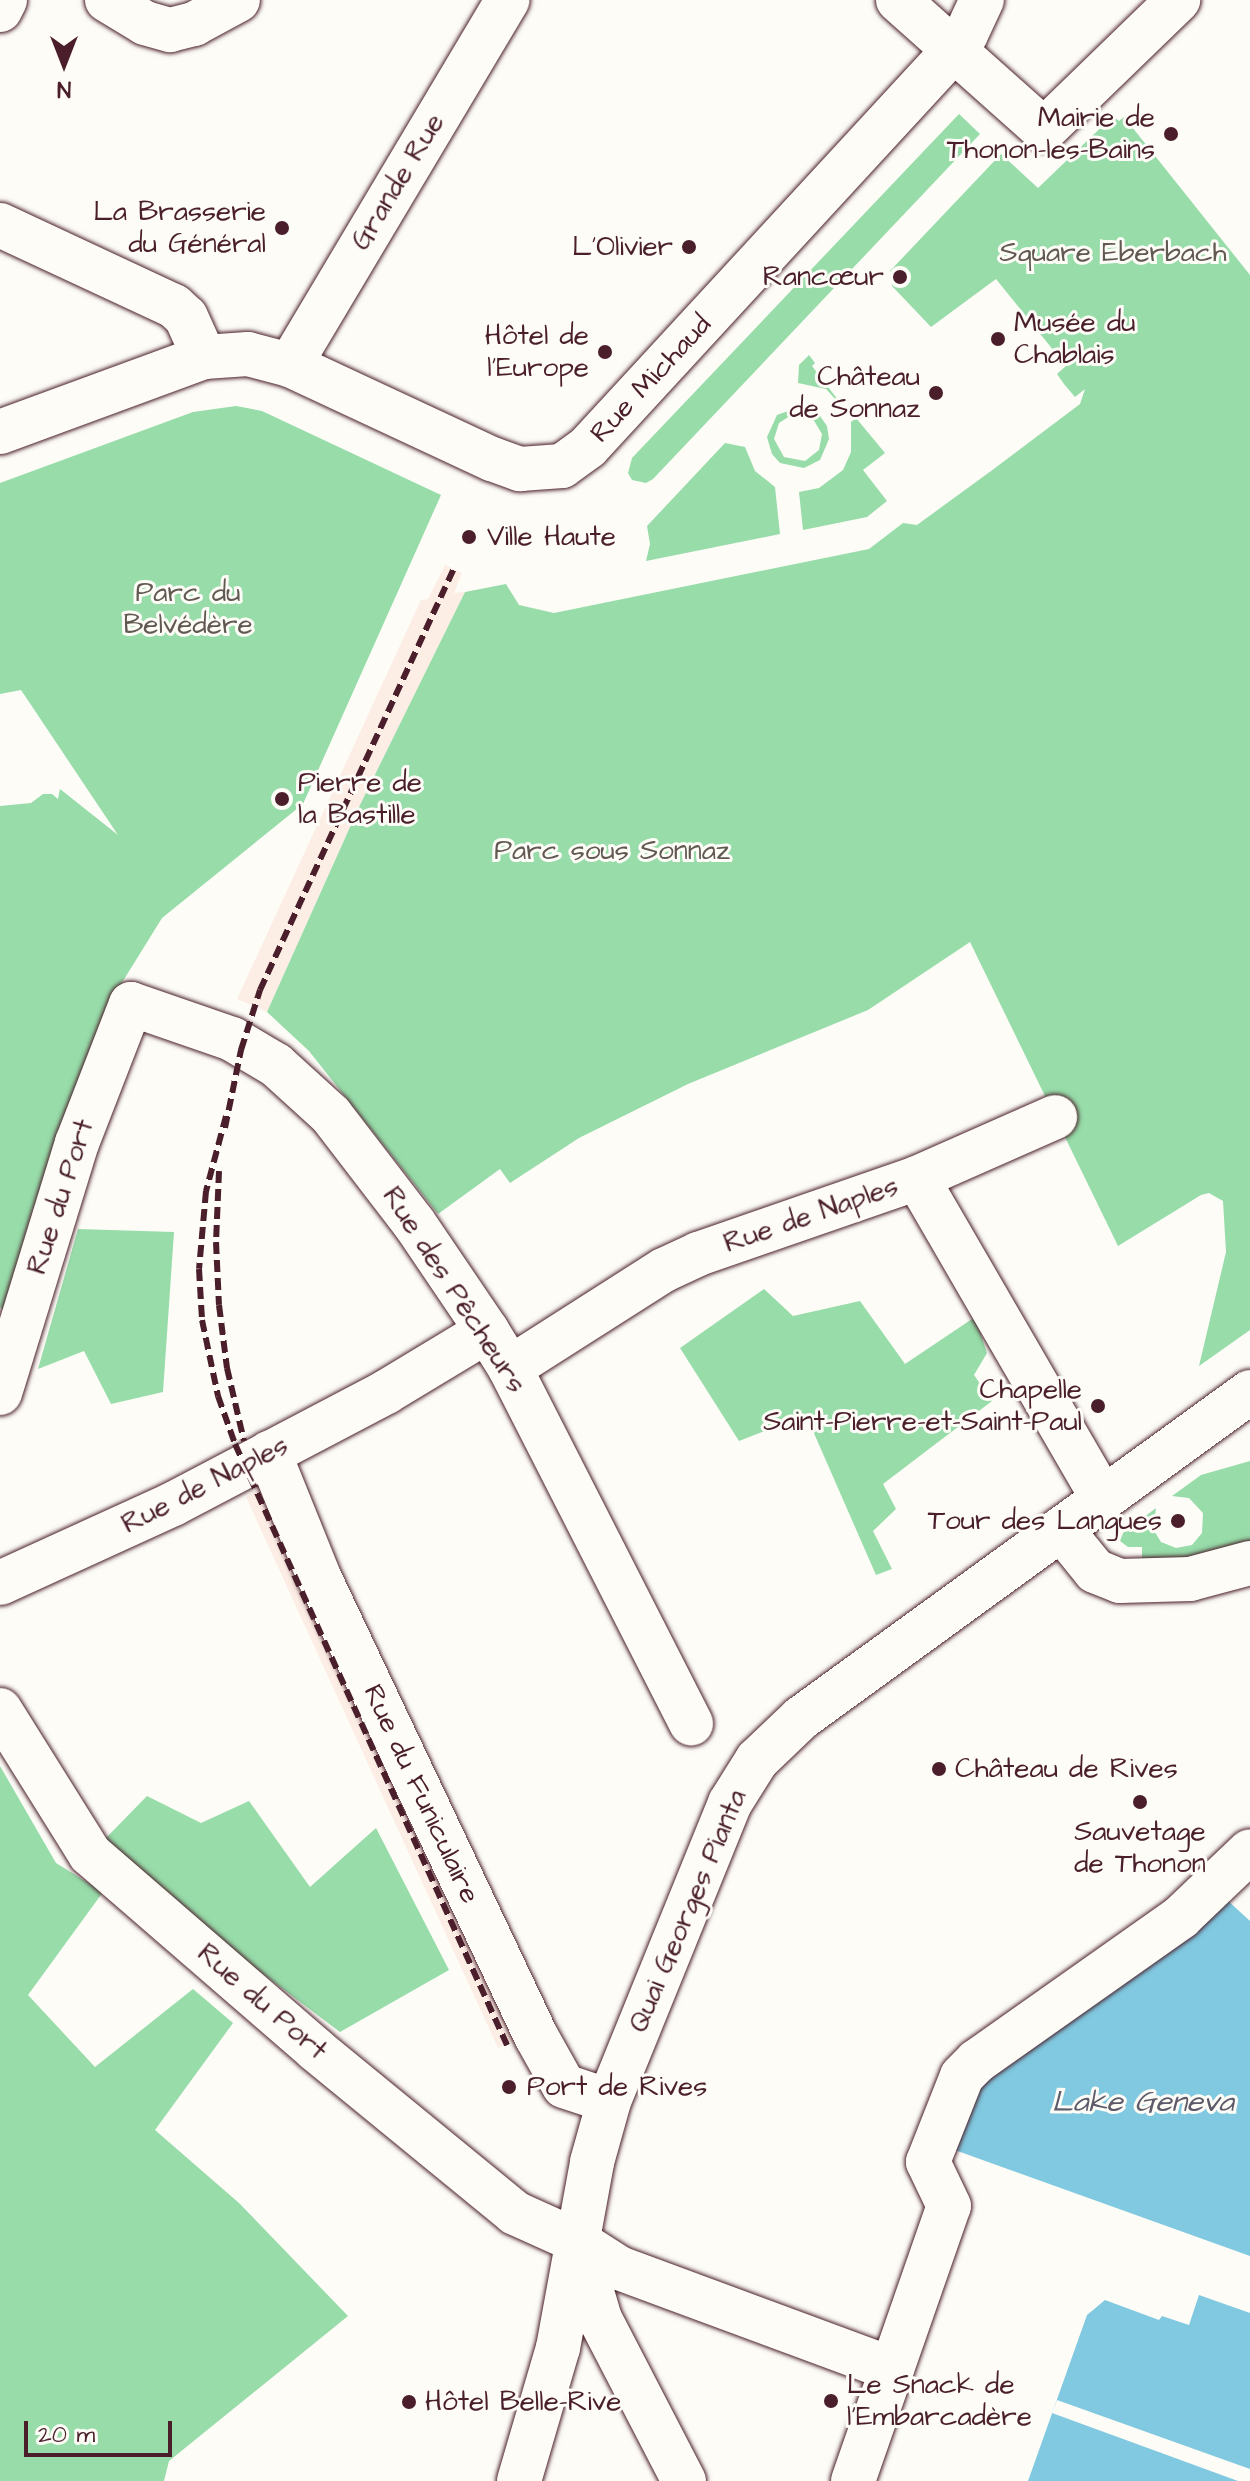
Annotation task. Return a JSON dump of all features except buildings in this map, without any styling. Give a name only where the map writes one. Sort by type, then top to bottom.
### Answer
[{"type":"street","points":[[0,10],[5,0]]},
{"type":"street","points":[[107,0],[145,23],[170,30],[194,24],[238,0]]},
{"type":"street","name":"Grande Rue","points":[[290,365],[508,0]]},
{"type":"street","points":[[898,0],[945,60],[1044,130],[1178,0]]},
{"type":"street","name":"Rue Michaud","points":[[0,432],[204,357],[248,354],[290,365],[492,459],[520,469],[562,466],[588,447],[945,60],[966,34],[982,0]]},
{"type":"street","points":[[6,233],[174,306],[186,317],[204,357]]},
{"type":"street","name":"Rue des Pêcheurs","points":[[131,1004],[232,1039],[263,1055],[340,1127],[414,1223],[510,1368],[691,1724]]},
{"type":"street","name":"Rue du Port","points":[[0,1393],[77,1143],[131,1004]]},
{"type":"street","points":[[917,1178],[1055,1117]]},
{"type":"street","name":"Rue de Naples","points":[[510,1368],[664,1270],[917,1178],[1103,1499]]},
{"type":"street","name":"Rue de Naples","points":[[0,1583],[144,1518],[386,1392],[487,1331]]},
{"type":"street","name":"Quai Georges Pianta","points":[[519,2481],[558,2348],[592,2162],[609,2101],[730,1803],[757,1760],[801,1718],[1250,1392]]},
{"type":"street","name":"Rue du Funiculaire","points":[[269,1453],[319,1577],[536,2036],[564,2086],[609,2101]]},
{"type":"street","points":[[1061,1529],[1095,1571],[1120,1581],[1190,1579],[1250,1563]]},
{"type":"street","name":"Rue du Port","points":[[0,1710],[90,1854],[316,2050],[515,2213],[577,2241],[619,2268],[892,2369]]},
{"type":"street","points":[[853,2481],[949,2206],[928,2162],[952,2094],[962,2076],[977,2061],[1201,1901],[1250,1851]]},
{"type":"street","points":[[577,2241],[600,2319],[684,2481]]},
{"type":"shaded area","points":[[445,565],[462,573],[454,593],[465,592],[359,807],[267,1012],[237,999],[421,600],[428,599]]},
{"type":"shaded area","points":[[268,1483],[516,2040],[498,2048],[246,1497]]},
{"type":"green space","points":[[959,114],[980,134],[653,479],[646,483],[632,480],[628,473],[632,458]]},
{"type":"green space","name":"Parc sous Sonnaz","points":[[1113,116],[1119,121],[1124,117],[1250,275],[1250,1330],[1199,1366],[1226,1252],[1223,1201],[1209,1193],[1201,1195],[1118,1246],[970,942],[868,1010],[688,1084],[579,1138],[510,1183],[500,1169],[438,1214],[309,1051],[267,1012],[359,807],[465,592],[506,584],[519,605],[554,613],[869,549],[903,523],[917,525],[991,471],[1080,404],[1085,389],[1075,397],[1064,384],[1057,374],[1066,366],[996,279],[931,327],[892,286],[890,271],[1001,154],[1038,188]]},
{"type":"green space","points":[[809,355],[815,363],[812,366],[848,413],[826,389],[798,383],[799,365]]},
{"type":"green space","name":"Parc du Belvédère","points":[[236,406],[262,411],[441,495],[303,804],[162,918],[118,989],[5,1312],[0,1307],[0,806],[31,803],[43,794],[52,794],[58,799],[60,789],[118,835],[21,690],[0,694],[0,483],[193,412]]},
{"type":"green space","points":[[799,407],[820,416],[827,426],[829,439],[820,460],[804,468],[780,463],[772,454],[767,437],[777,415]],"holes":[[[793,414],[813,419],[822,434],[819,450],[805,461],[784,457],[774,439],[779,423]]]},
{"type":"green space","points":[[856,418],[885,453],[863,470],[887,501],[867,517],[803,530],[799,492],[819,488],[843,470],[851,452],[851,422]]},
{"type":"green space","points":[[725,443],[745,447],[755,471],[775,487],[780,534],[646,561],[650,544],[647,526]]},
{"type":"green space","points":[[78,1229],[174,1232],[163,1392],[111,1404],[84,1351],[38,1369]]},
{"type":"green space","points":[[764,1289],[793,1316],[860,1301],[905,1364],[975,1317],[987,1353],[974,1375],[992,1401],[883,1484],[896,1509],[873,1531],[892,1569],[876,1575],[806,1415],[739,1441],[680,1348]]},
{"type":"green space","points":[[1250,1461],[1250,1547],[1215,1557],[1142,1562],[1142,1547],[1128,1547],[1120,1541],[1123,1533],[1156,1508],[1153,1529],[1161,1542],[1176,1548],[1192,1545],[1202,1533],[1203,1513],[1189,1498],[1172,1496],[1201,1475]]},
{"type":"green space","points":[[0,1766],[56,1863],[103,1892],[28,1995],[95,2067],[193,1989],[233,2023],[155,2130],[239,2203],[348,2316],[169,2461],[164,2481],[0,2481]]},
{"type":"green space","points":[[147,1796],[201,1823],[249,1801],[310,1887],[376,1828],[449,1970],[340,2032],[190,1919],[105,1839]]},
{"type":"water","name":"Lake Geneva","points":[[1226,1899],[1250,1921],[1250,2256],[952,2149],[974,2088]]},
{"type":"water","points":[[1199,2295],[1250,2313],[1250,2481],[1028,2481],[1087,2315],[1105,2300],[1159,2320],[1162,2316],[1189,2325]]},
{"type":"pier","points":[[1057,2400],[1250,2469],[1250,2481],[1238,2481],[1052,2413]]},
{"type":"railway","points":[[225,1128],[241,1050],[260,990],[454,569]]},
{"type":"railway","points":[[226,1116],[206,1191],[199,1269],[202,1320],[218,1396],[235,1444],[507,2045]]},
{"type":"railway","points":[[219,1171],[216,1242],[219,1305],[227,1368],[244,1441]]},
{"type":"place","name":"Mairie de Thonon-les-Bains","points":[[1171,134]]},
{"type":"place","name":"La Brasserie du Général","points":[[282,228]]},
{"type":"place","name":"L'Olivier","points":[[689,247]]},
{"type":"place","name":"Rancœur","points":[[900,277]]},
{"type":"place","name":"Musée du Chablais","points":[[998,339]]},
{"type":"place","name":"Hôtel de l'Europe","points":[[605,352]]},
{"type":"place","name":"Château de Sonnaz","points":[[936,393]]},
{"type":"place","name":"Ville Haute","points":[[469,537]]},
{"type":"place","name":"Pierre de la Bastille","points":[[282,799]]},
{"type":"place","name":"Chapelle Saint-Pierre-et-Saint-Paul","points":[[1098,1406]]},
{"type":"place","name":"Tour des Langues","points":[[1178,1521]]},
{"type":"place","name":"Château de Rives","points":[[939,1769]]},
{"type":"place","name":"Sauvetage de Thonon","points":[[1140,1802]]},
{"type":"place","name":"Port de Rives","points":[[509,2087]]},
{"type":"place","name":"Le Snack de l'Embarcadère","points":[[831,2401]]},
{"type":"place","name":"Hôtel Belle-Rive","points":[[409,2402]]},
{"type":"park label","name":"Square Eberbach","points":[[1113,253]]}]
